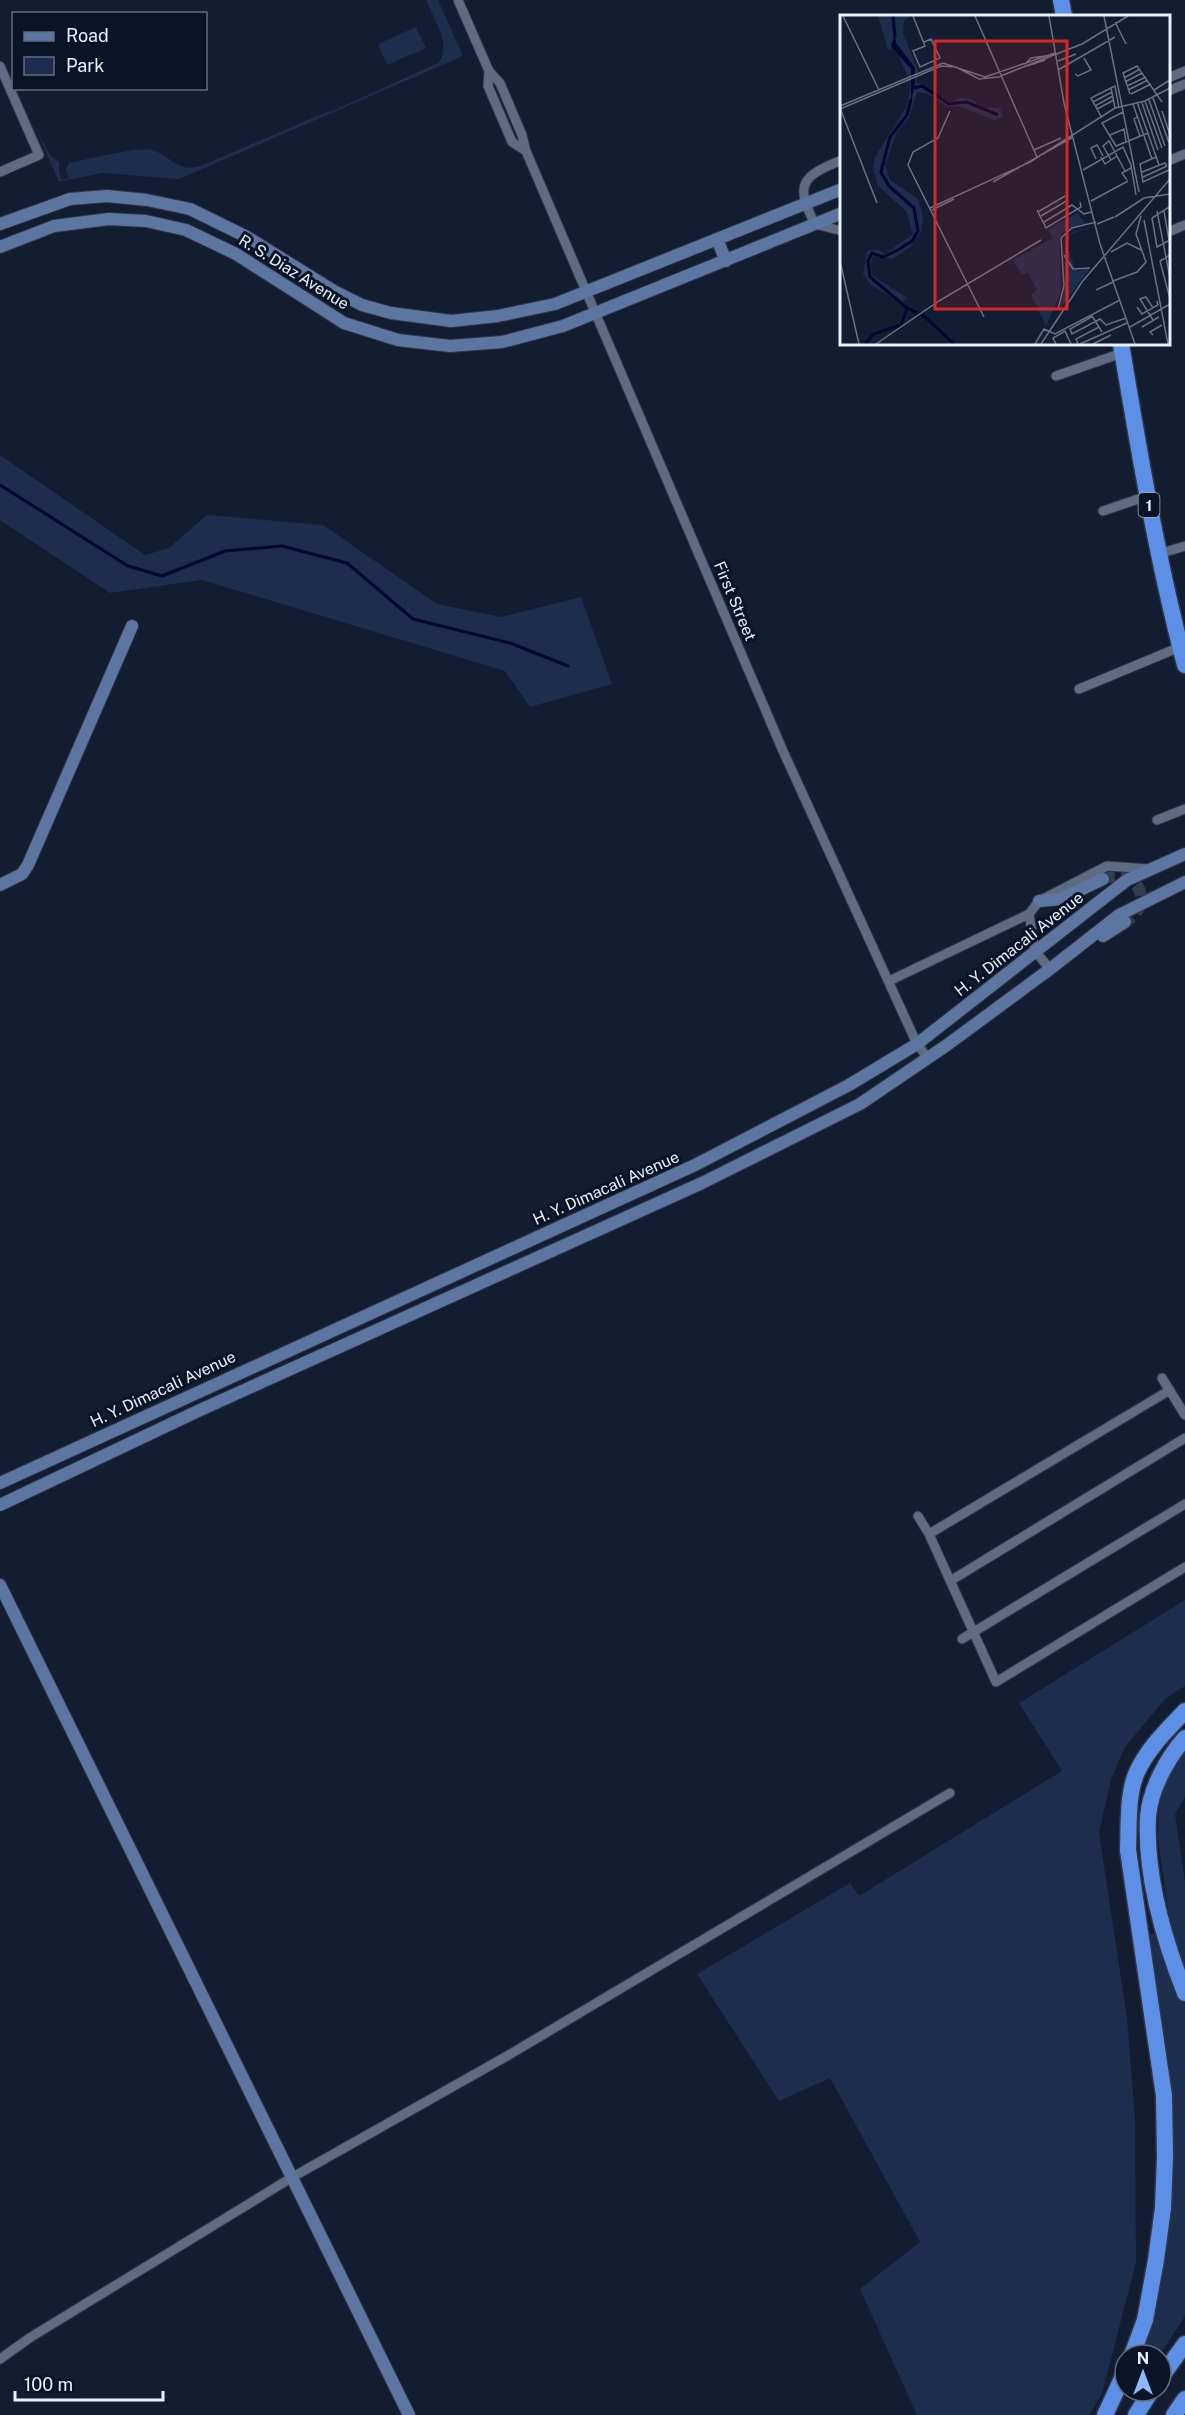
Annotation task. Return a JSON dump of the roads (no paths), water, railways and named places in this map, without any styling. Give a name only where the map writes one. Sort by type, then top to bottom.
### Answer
[{"type":"highway","points":[[1061,0],[1064,15]]},
{"type":"highway","name":"1","points":[[1121,348],[1158,554],[1185,665]]},
{"type":"highway","points":[[1136,2343],[1144,2320],[1156,2260],[1163,2208],[1165,2156],[1164,2096],[1128,1850],[1129,1813],[1136,1774],[1155,1742],[1185,1711]]},
{"type":"highway","points":[[1185,1738],[1176,1748],[1158,1782],[1148,1815],[1150,1861],[1159,1913],[1169,1954],[1185,1993]]},
{"type":"highway","points":[[1173,2360],[1185,2344]]},
{"type":"highway","points":[[1105,2415],[1113,2398]]},
{"type":"highway","points":[[1174,2415],[1185,2399]]},
{"type":"street","name":"First Street","points":[[458,0],[489,71],[500,83],[522,135],[526,151],[783,751],[917,1044],[928,1058]]},
{"type":"street","points":[[0,66],[39,154],[0,172]]},
{"type":"street","points":[[1170,77],[1185,71]]},
{"type":"street","points":[[1170,90],[1185,84]]},
{"type":"street","points":[[1170,160],[1185,154]]},
{"type":"street","points":[[840,161],[808,177],[804,190],[805,204],[815,224],[840,230]]},
{"type":"street","name":"R. S. Diaz Avenue","points":[[0,224],[70,199],[107,196],[147,200],[190,209],[247,237],[334,291],[362,305],[391,313],[451,321],[498,316],[555,304],[840,190]]},
{"type":"street","points":[[107,196],[109,219]]},
{"type":"street","name":"R. S. Diaz Avenue","points":[[0,247],[54,226],[109,219],[146,221],[186,230],[236,254],[344,323],[398,340],[450,346],[502,342],[541,333],[596,314],[840,214]]},
{"type":"street","points":[[1170,231],[1185,225]]},
{"type":"street","points":[[717,239],[726,261]]},
{"type":"street","points":[[1056,376],[1121,348]]},
{"type":"street","points":[[1103,511],[1147,496]]},
{"type":"street","points":[[1158,554],[1185,546]]},
{"type":"street","points":[[0,885],[22,874],[28,865],[132,626]]},
{"type":"street","points":[[1079,689],[1180,647]]},
{"type":"street","points":[[1157,820],[1185,809]]},
{"type":"street","name":"H. Y. Dimacali Avenue","points":[[0,1483],[695,1166],[849,1085],[917,1044],[1127,880],[1184,857]]},
{"type":"street","points":[[888,981],[1029,914],[1040,901],[1107,866],[1151,869]]},
{"type":"street","points":[[1040,901],[1061,899],[1103,879]]},
{"type":"street","points":[[0,1505],[198,1411],[702,1183],[860,1104],[928,1058],[1050,969],[1119,915],[1185,882]]},
{"type":"street","points":[[1029,914],[1035,951],[1050,969]]},
{"type":"street","points":[[1070,953],[1086,947],[1125,922]]},
{"type":"street","points":[[695,1166],[702,1183]]},
{"type":"street","points":[[1162,1378],[1185,1415]]},
{"type":"street","points":[[929,1534],[1170,1390]]},
{"type":"street","points":[[950,1581],[1185,1438]]},
{"type":"street","points":[[962,1639],[974,1634],[1185,1504]]},
{"type":"street","points":[[918,1516],[929,1534],[996,1682],[1185,1567]]},
{"type":"street","points":[[0,1585],[409,2415]]},
{"type":"street","points":[[0,2359],[31,2337],[291,2178],[507,2056],[950,1794]]},
{"type":"waterway","points":[[0,485],[128,566],[162,576],[225,551],[282,546],[347,563],[413,619],[510,643],[568,666]]},
{"type":"tunnel","points":[[1103,879],[1115,876],[1125,878],[1139,888],[1140,905],[1135,914],[1125,922]]}]
